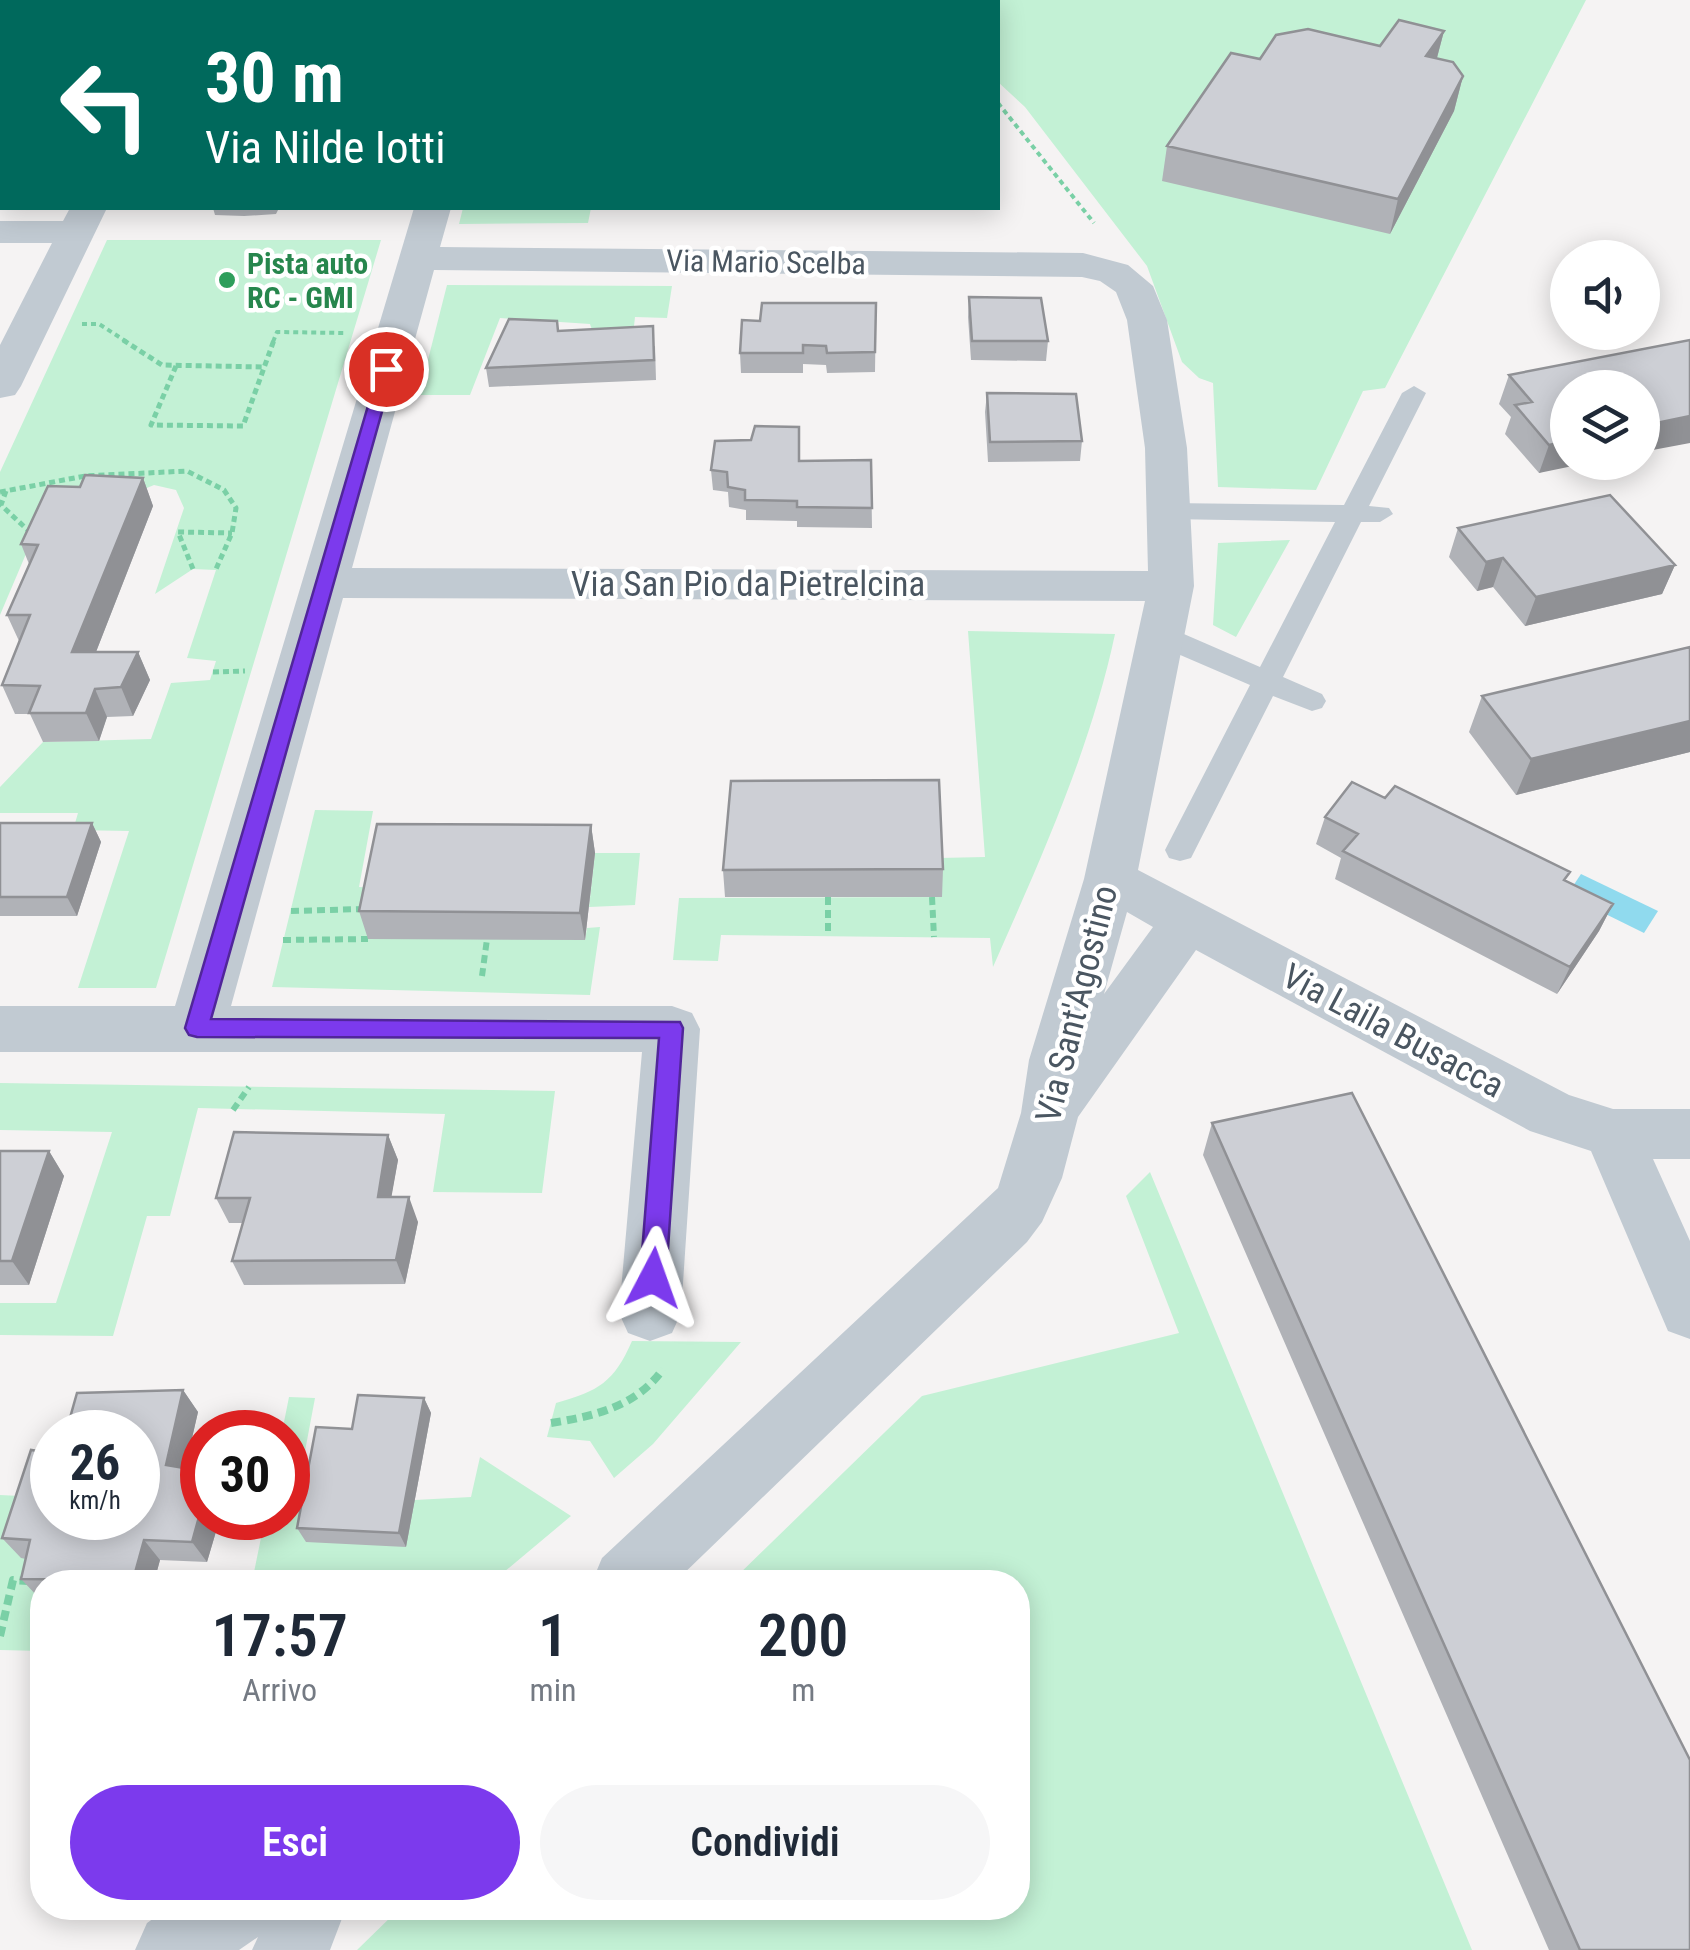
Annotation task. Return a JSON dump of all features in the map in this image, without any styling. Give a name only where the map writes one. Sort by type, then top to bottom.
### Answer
[{"type":"street","points":[[197,1028],[431,210]]},
{"type":"street","points":[[0,232],[83,220]]},
{"type":"street","points":[[0,386],[83,220]]},
{"type":"street","name":"Via Mario Scelba","points":[[418,258],[1083,264],[1114,273]]},
{"type":"street","name":"Via Sant'Agostino","points":[[639,1570],[1006,1224],[1021,1204],[1032,1178],[1050,1113],[1057,1060],[1110,880],[1166,610],[1166,448],[1147,320],[1132,286],[1114,273]]},
{"type":"street","name":"Via San Pio da Pietrelcina","points":[[324,583],[1166,610]]},
{"type":"street","name":"Via Laila Busacca","points":[[1110,880],[1551,1114],[1613,1134],[1690,1134]]},
{"type":"street","points":[[1050,1113],[1187,921]]},
{"type":"street","points":[[0,1029],[672,1028],[659,1336]]},
{"type":"street","points":[[1613,1134],[1690,1311]]},
{"type":"street","points":[[174,1950],[216,1920]]},
{"type":"street","points":[[291,1950],[303,1920]]},
{"type":"lane","points":[[1180,850],[1266,681],[1366,514],[1414,394]]},
{"type":"lane","points":[[1168,511],[1366,514]]},
{"type":"lane","points":[[1166,610],[1266,681],[1312,701]]},
{"type":"path","points":[[1000,106],[1108,241],[1114,273]]},
{"type":"path","points":[[31,324],[99,324],[162,365],[264,367]]},
{"type":"path","points":[[176,366],[152,425],[242,426],[277,332],[396,333]]},
{"type":"path","points":[[34,535],[11,518],[2,505],[3,492],[111,474],[188,471],[224,490],[236,508],[232,533],[216,569]]},
{"type":"path","points":[[106,484],[111,474]]},
{"type":"path","points":[[193,570],[178,532],[232,533]]},
{"type":"path","points":[[213,672],[251,671]]},
{"type":"path","points":[[828,897],[828,936]]},
{"type":"path","points":[[932,897],[934,937]]},
{"type":"path","points":[[291,910],[373,909]]},
{"type":"path","points":[[283,940],[368,939]]},
{"type":"path","points":[[480,992],[487,939]]},
{"type":"path","points":[[233,1110],[249,1086]]},
{"type":"path","points":[[551,1423],[586,1418],[630,1401],[660,1376],[659,1336]]},
{"type":"path","points":[[0,1636],[13,1580],[30,1581]]},
{"type":"green space","points":[[1000,0],[1586,0],[1385,388],[1363,391],[1316,490],[1218,487],[1213,383],[1199,378],[1182,362],[1147,266],[1025,107],[1000,84]]},
{"type":"green space","points":[[462,210],[591,210],[588,223],[459,224]]},
{"type":"green space","points":[[107,240],[381,240],[156,988],[78,988],[129,831],[73,830],[78,813],[0,813],[0,787],[43,742],[151,739],[171,683],[210,680],[216,661],[187,658],[216,570],[193,569],[155,594],[184,508],[176,490],[154,485],[34,535],[0,615],[0,472]]},
{"type":"green space","points":[[447,285],[672,286],[667,318],[635,317],[633,335],[594,336],[590,324],[500,318],[470,395],[419,395]]},
{"type":"green space","points":[[1290,540],[1236,637],[1213,625],[1218,543]]},
{"type":"green space","points":[[968,631],[1115,634],[1078,762],[993,967],[990,938],[721,935],[718,961],[673,960],[679,898],[941,897],[939,858],[985,857]]},
{"type":"green space","points":[[315,810],[373,811],[359,887],[378,888],[585,940],[587,928],[600,927],[590,995],[272,987]]},
{"type":"green space","points":[[595,853],[640,853],[635,905],[589,907]]},
{"type":"green space","points":[[0,1083],[555,1091],[542,1193],[433,1192],[445,1114],[198,1108],[170,1216],[147,1216],[113,1336],[0,1335],[0,1303],[56,1303],[112,1132],[0,1130]]},
{"type":"green space","points":[[1150,1172],[1472,1950],[357,1950],[388,1920],[1030,1920],[1030,1570],[743,1570],[922,1396],[1179,1333],[1126,1196]]},
{"type":"green space","points":[[632,1341],[741,1342],[653,1444],[614,1478],[590,1441],[547,1437],[556,1403],[603,1383],[619,1366]]},
{"type":"green space","points":[[289,1397],[315,1398],[310,1425],[310,1410],[286,1410]]},
{"type":"green space","points":[[480,1457],[571,1516],[506,1570],[254,1570],[261,1540],[310,1540],[310,1485],[415,1500],[471,1497]]},
{"type":"green space","points":[[0,1495],[30,1496],[30,1540],[46,1540],[47,1570],[30,1570],[30,1651],[0,1650]]},
{"type":"water","points":[[1581,874],[1658,911],[1644,933],[1567,895]]},
{"type":"building","points":[[1399,20],[1444,31],[1426,56],[1453,62],[1463,76],[1398,199],[1167,146],[1231,53],[1260,59],[1276,35],[1308,29],[1380,46]]},
{"type":"building","points":[[969,297],[1041,298],[1048,341],[972,341]]},
{"type":"building","points":[[762,303],[876,303],[875,352],[827,353],[826,346],[803,345],[803,353],[740,353],[742,320],[760,321]]},
{"type":"building","points":[[509,319],[557,321],[558,331],[653,326],[654,360],[486,368]]},
{"type":"building","points":[[1690,340],[1690,416],[1660,422],[1660,370],[1550,370],[1550,445],[1515,405],[1532,402],[1509,375],[1638,350],[1660,350],[1660,346]]},
{"type":"building","points":[[987,393],[1076,394],[1082,441],[990,442]]},
{"type":"building","points":[[755,426],[799,427],[799,461],[871,460],[872,508],[797,507],[797,501],[745,500],[745,490],[728,487],[727,472],[711,470],[715,441],[751,440]]},
{"type":"building","points":[[85,475],[143,478],[72,652],[138,652],[121,687],[95,689],[86,713],[29,713],[40,686],[2,685],[30,615],[7,615],[38,545],[21,544],[48,486],[80,487]]},
{"type":"building","points":[[1610,495],[1675,565],[1536,597],[1503,558],[1486,562],[1458,528]]},
{"type":"building","points":[[1690,647],[1690,721],[1531,759],[1482,696]]},
{"type":"building","points":[[939,780],[943,869],[723,870],[731,781]]},
{"type":"building","points":[[1352,782],[1385,798],[1395,786],[1570,872],[1564,880],[1613,904],[1570,967],[1343,851],[1358,834],[1325,817]]},
{"type":"building","points":[[0,823],[92,823],[67,897],[0,897]]},
{"type":"building","points":[[377,824],[591,825],[580,913],[359,911]]},
{"type":"building","points":[[1352,1093],[1690,1760],[1690,1950],[1580,1950],[1212,1123]]},
{"type":"building","points":[[234,1132],[388,1135],[378,1197],[409,1197],[396,1260],[232,1261],[250,1198],[216,1198]]},
{"type":"building","points":[[0,1151],[49,1151],[12,1261],[0,1261]]},
{"type":"building","points":[[183,1390],[166,1465],[180,1467],[180,1540],[192,1542],[144,1540],[160,1540],[160,1410],[72,1410],[77,1393]]},
{"type":"building","points":[[358,1395],[424,1398],[399,1533],[310,1529],[310,1459],[316,1427],[352,1429]]},
{"type":"building","points":[[30,1453],[30,1540],[2,1538]]},
{"type":"building","points":[[30,1540],[144,1540],[136,1570],[30,1570],[30,1579],[21,1579]]},
{"type":"place","name":"Pista auto RC - GMI","points":[[227,280]]},
{"type":"route","points":[[386,369],[197,1028],[672,1028],[653,1278]]}]
